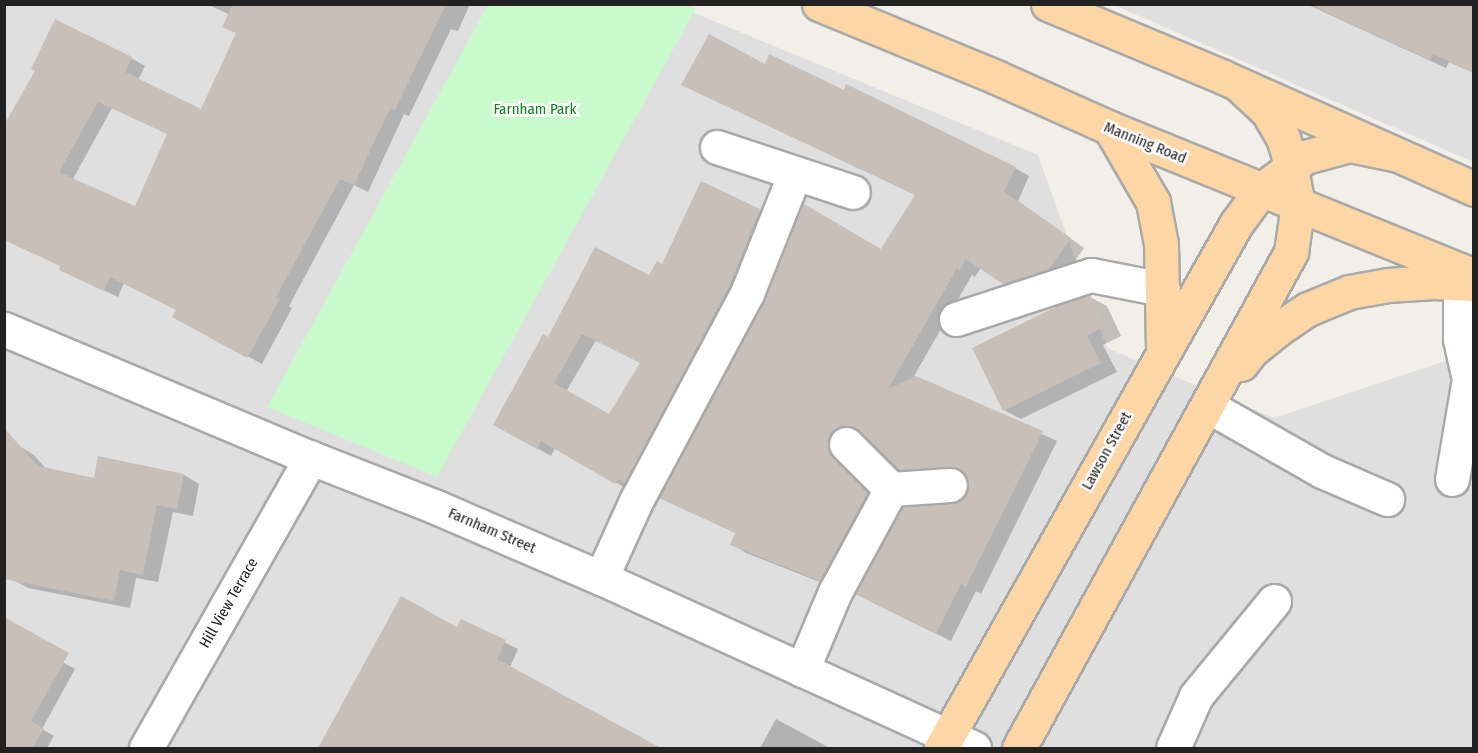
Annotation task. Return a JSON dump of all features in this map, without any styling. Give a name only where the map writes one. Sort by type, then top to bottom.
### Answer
[{"type":"main road","name":"Manning Road","points":[[819,4],[996,77],[1110,128],[1298,204],[1469,281]]},
{"type":"main road","points":[[1048,4],[1239,84],[1473,189]]},
{"type":"main road","points":[[1019,748],[1291,252],[1298,204],[1290,166],[1277,126],[1257,99],[1239,84]]},
{"type":"main road","points":[[1110,128],[1153,202],[1161,244],[1163,350]]},
{"type":"main road","name":"Lawson Street","points":[[954,744],[1163,350],[1236,224],[1261,190],[1290,166],[1305,157],[1350,146],[1394,154]]},
{"type":"main road","points":[[1208,406],[1251,351],[1308,309],[1349,292],[1388,285],[1469,281]]},
{"type":"street","points":[[717,147],[853,192]]},
{"type":"street","points":[[601,578],[636,501],[747,293],[795,172]]},
{"type":"street","points":[[956,319],[1091,274],[1163,289]]},
{"type":"street","points":[[1452,479],[1469,379],[1460,339],[1469,281]]},
{"type":"street","name":"Farnham Street","points":[[4,329],[311,458],[436,507],[601,578],[802,670],[954,744]]},
{"type":"street","points":[[1208,406],[1322,471],[1387,499]]},
{"type":"street","points":[[846,444],[891,489],[950,485]]},
{"type":"street","name":"Hill View Terrace","points":[[146,748],[311,458]]},
{"type":"street","points":[[802,670],[835,592],[891,489]]},
{"type":"street","points":[[1173,748],[1196,696],[1274,601]]},
{"type":"shaded area","points":[[4,5],[675,5],[1038,155],[1107,348],[1274,418],[1473,352],[1473,748],[5,748]]},
{"type":"shaded area","points":[[1114,5],[1473,5],[1473,162]]},
{"type":"green space","name":"Farnham Park","points":[[488,5],[688,5],[696,8],[437,477],[267,407]]},
{"type":"building","points":[[233,4],[446,4],[395,110],[390,108],[354,185],[340,179],[276,297],[280,299],[247,358],[172,317],[176,310],[110,277],[104,291],[59,270],[60,266],[4,240],[4,125],[35,71],[31,69],[55,19],[132,57],[125,72],[201,109],[236,33],[222,27]],"holes":[[[98,102],[167,134],[135,206],[59,172]]]},
{"type":"building","points":[[1308,4],[1473,4],[1473,73],[1433,54],[1430,60]]},
{"type":"building","points":[[709,34],[765,64],[769,54],[844,90],[846,84],[1016,167],[1004,192],[1071,238],[1049,269],[1003,284],[966,259],[960,270],[957,268],[888,389],[916,376],[1043,431],[966,587],[961,584],[936,634],[855,594],[903,507],[952,504],[960,501],[967,494],[969,483],[965,474],[958,468],[898,470],[859,430],[850,426],[842,426],[833,430],[828,440],[828,449],[868,492],[820,581],[730,545],[735,533],[659,498],[764,302],[804,204],[881,249],[915,195],[681,85]]},
{"type":"building","points":[[701,181],[760,209],[730,285],[625,483],[618,479],[615,484],[541,441],[537,449],[493,425],[543,334],[548,337],[595,247],[649,275],[657,261],[662,264]],"holes":[[[582,334],[640,363],[609,414],[554,383]]]},
{"type":"building","points":[[1090,295],[1106,326],[1087,335],[1101,363],[1003,411],[972,348],[1060,305]]},
{"type":"building","points":[[4,428],[38,466],[94,478],[98,456],[184,474],[177,509],[157,505],[143,575],[120,570],[114,601],[4,579]]},
{"type":"building","points":[[401,596],[457,627],[461,619],[506,640],[497,659],[661,748],[318,748]]},
{"type":"building","points":[[4,617],[69,653],[31,721],[44,728],[32,748],[4,748]]}]
